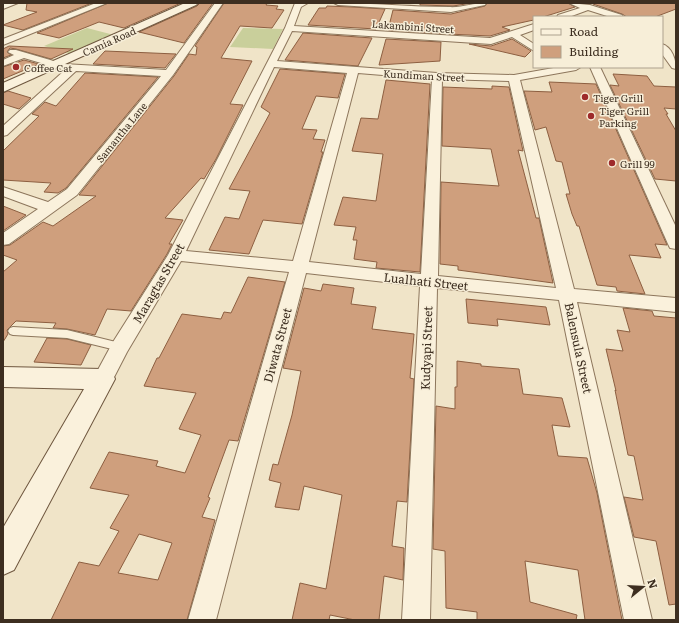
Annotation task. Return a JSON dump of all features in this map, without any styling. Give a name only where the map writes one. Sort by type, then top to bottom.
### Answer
[{"type":"street","points":[[3,7],[14,3]]},
{"type":"street","points":[[3,42],[103,3]]},
{"type":"street","name":"Camia Road","points":[[3,88],[193,3]]},
{"type":"street","name":"Samantha Lane","points":[[3,240],[72,192],[169,73],[219,3]]},
{"type":"street","name":"Maragtas Street","points":[[3,559],[120,347],[176,255],[289,28],[298,5],[304,3]]},
{"type":"street","points":[[338,3],[451,10],[482,3]]},
{"type":"street","points":[[573,3],[616,16]]},
{"type":"street","points":[[564,16],[600,3]]},
{"type":"street","name":"Lakambini Street","points":[[289,28],[480,41],[496,40],[533,27]]},
{"type":"street","points":[[514,34],[533,47]]},
{"type":"street","points":[[3,49],[55,65],[74,68],[169,73]]},
{"type":"street","points":[[667,52],[676,66]]},
{"type":"street","points":[[3,63],[24,55]]},
{"type":"street","name":"Kundiman Street","points":[[271,64],[437,76],[514,78],[564,68]]},
{"type":"street","points":[[3,132],[74,68]]},
{"type":"street","points":[[595,68],[676,244]]},
{"type":"street","name":"Diwata Street","points":[[202,620],[353,71]]},
{"type":"street","name":"Kudyapi Street","points":[[416,620],[437,76]]},
{"type":"street","name":"Balensula Street","points":[[514,78],[567,296],[638,620]]},
{"type":"street","points":[[3,191],[50,208]]},
{"type":"street","name":"Lualhati Street","points":[[176,255],[299,266],[429,282],[567,296],[676,305]]},
{"type":"street","points":[[3,377],[103,379]]},
{"type":"lane","points":[[13,331],[67,334],[120,347]]},
{"type":"green space","points":[[87,28],[114,35],[71,54],[44,46]]},
{"type":"green space","points":[[243,28],[283,29],[273,49],[230,47]]},
{"type":"building","points":[[27,3],[92,3],[23,30],[3,25],[37,12],[26,10]]},
{"type":"building","points":[[108,3],[181,3],[124,28],[99,22],[59,38],[37,33]]},
{"type":"building","points":[[200,3],[213,3],[184,43],[139,32],[197,6]]},
{"type":"building","points":[[224,3],[267,3],[266,5],[278,6],[276,9],[284,10],[272,28],[240,26],[221,58],[252,61],[230,104],[243,105],[216,159],[204,179],[201,178],[165,218],[183,220],[169,244],[172,244],[167,254],[131,311],[107,309],[95,335],[67,329],[53,328],[56,323],[16,321],[7,330],[8,334],[3,342],[3,272],[17,260],[3,255],[3,246],[10,245],[43,222],[53,226],[96,196],[79,195],[174,76],[189,54],[196,55],[197,47],[195,46]]},
{"type":"building","points":[[420,3],[472,3],[453,6],[420,5]]},
{"type":"building","points":[[487,3],[568,3],[575,7],[546,16],[533,16],[533,20],[502,27],[510,30],[490,36],[448,34],[442,27],[442,34],[388,30],[393,10],[451,14],[485,6]]},
{"type":"building","points":[[676,3],[676,9],[658,16],[625,16],[593,4]]},
{"type":"building","points":[[327,6],[385,9],[376,29],[308,25],[319,8],[326,8]]},
{"type":"building","points":[[303,33],[372,38],[358,66],[285,60]]},
{"type":"building","points":[[386,39],[441,42],[440,61],[379,65]]},
{"type":"building","points":[[512,39],[531,51],[525,57],[469,44],[491,46]]},
{"type":"building","points":[[9,46],[73,49],[51,59],[10,48],[7,52],[11,55],[3,58],[3,49]]},
{"type":"building","points":[[105,51],[176,54],[165,68],[93,64]]},
{"type":"building","points":[[24,60],[39,64],[3,79],[3,67]]},
{"type":"building","points":[[280,69],[345,74],[338,98],[316,96],[302,129],[317,130],[313,139],[325,140],[321,152],[323,152],[302,224],[263,220],[249,254],[209,250],[225,217],[239,219],[250,191],[229,189],[270,113],[261,107]]},
{"type":"building","points":[[85,73],[158,77],[66,188],[58,193],[44,192],[51,183],[3,180],[3,151],[39,116],[32,114],[45,102],[56,106]]},
{"type":"building","points":[[613,74],[647,76],[654,86],[676,87],[676,109],[664,108],[676,131],[676,181],[655,179],[610,85],[619,86]]},
{"type":"building","points":[[386,80],[430,84],[420,272],[376,268],[377,262],[354,259],[357,240],[353,240],[356,227],[334,225],[343,197],[376,201],[383,154],[352,151],[361,118],[378,119]]},
{"type":"building","points":[[549,82],[596,84],[667,245],[655,244],[661,258],[629,255],[645,294],[617,291],[616,287],[597,285],[579,226],[577,226],[572,214],[566,194],[570,194],[562,162],[556,161],[546,127],[535,130],[524,91],[552,92]]},
{"type":"building","points":[[492,86],[509,87],[523,151],[518,150],[536,218],[539,218],[553,283],[458,270],[458,266],[440,264],[441,182],[499,186],[491,149],[442,146],[443,87],[492,89]]},
{"type":"building","points":[[8,91],[31,98],[19,109],[3,104],[3,93]]},
{"type":"building","points":[[3,206],[26,215],[3,231]]},
{"type":"building","points":[[248,277],[285,282],[238,441],[229,440],[208,497],[210,498],[202,517],[215,520],[187,620],[51,620],[79,562],[99,566],[119,531],[110,528],[129,495],[90,488],[109,452],[158,461],[156,466],[185,473],[201,435],[179,429],[196,393],[144,386],[157,358],[159,358],[182,314],[221,319],[224,312],[231,313]],"holes":[[[139,534],[172,543],[158,580],[118,573]]]},
{"type":"building","points":[[323,284],[354,288],[351,304],[376,307],[372,329],[414,334],[410,378],[414,379],[407,502],[397,501],[392,546],[404,548],[403,580],[384,576],[379,620],[355,620],[330,615],[329,620],[292,620],[300,583],[326,589],[342,495],[304,486],[299,510],[275,507],[281,483],[269,480],[273,464],[278,465],[292,415],[301,371],[283,368],[304,288],[321,291]]},
{"type":"building","points":[[466,299],[546,307],[550,325],[497,319],[498,326],[468,323]]},
{"type":"building","points":[[623,308],[652,311],[654,316],[676,318],[676,604],[669,605],[656,541],[634,537],[624,497],[643,500],[634,456],[628,455],[615,390],[616,391],[606,349],[623,351],[617,330],[630,332]]},
{"type":"building","points":[[47,338],[67,339],[91,345],[81,365],[34,362]]},
{"type":"building","points":[[457,361],[481,364],[481,366],[519,369],[523,394],[562,398],[570,427],[552,425],[558,456],[587,458],[597,493],[622,620],[585,620],[578,570],[525,561],[530,602],[577,615],[576,620],[477,620],[477,612],[446,608],[445,551],[433,549],[436,406],[455,409]]},
{"type":"place","name":"Coffee Cat","points":[[16,67]]},
{"type":"place","name":"Tiger Grill","points":[[585,97]]},
{"type":"place","name":"Tiger Grill Parking","points":[[591,116]]},
{"type":"place","name":"Grill 99","points":[[612,163]]}]
